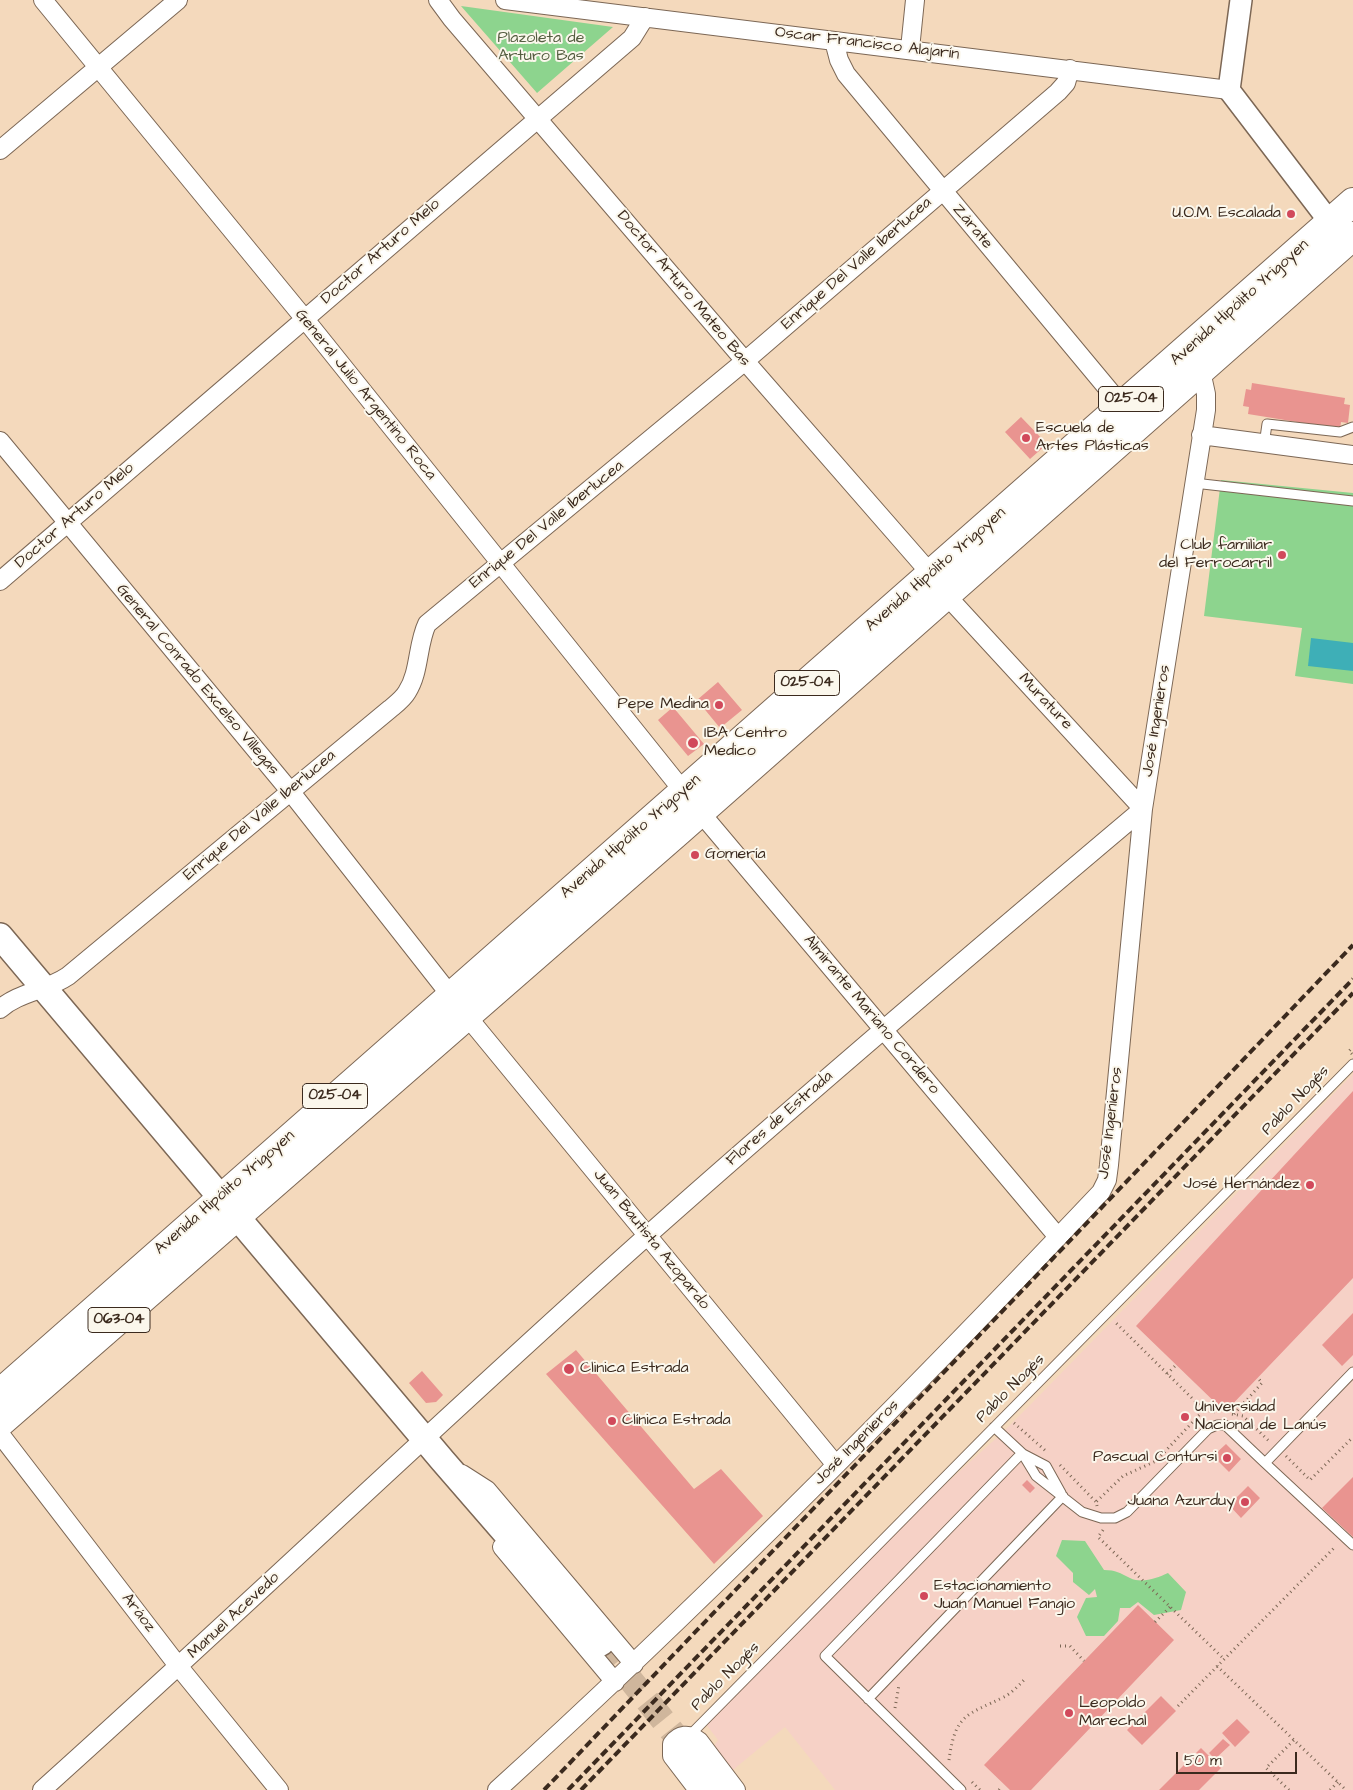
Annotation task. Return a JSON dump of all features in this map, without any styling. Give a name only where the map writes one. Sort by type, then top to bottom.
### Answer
[{"type":"main road","name":"Avenida Hipólito Yrigoyen","points":[[0,1393],[228,1207],[458,1005],[683,791],[1201,371],[1343,233],[1353,202]]},
{"type":"main road","name":"Avenida Hipólito Yrigoyen","points":[[458,1005],[700,812],[1123,407],[1343,233]]},
{"type":"main road","points":[[0,936],[443,1462],[601,1643]]},
{"type":"main road","name":"Avenida Hipólito Yrigoyen","points":[[0,1423],[228,1207]]},
{"type":"main road","points":[[686,1740],[718,1790]]},
{"type":"street","name":"General Julio Argentino Roca","points":[[44,0],[304,318],[683,791]]},
{"type":"street","points":[[0,150],[97,66],[178,0]]},
{"type":"street","name":"Doctor Arturo Mateo Bas","points":[[438,0],[452,19],[939,585]]},
{"type":"street","name":"Oscar Francisco Alajarín","points":[[505,0],[589,5],[645,18],[910,49],[1229,90]]},
{"type":"street","points":[[910,49],[915,0]]},
{"type":"street","points":[[1241,0],[1229,90],[1343,233]]},
{"type":"street","name":"Doctor Arturo Melo","points":[[0,581],[632,38],[645,18]]},
{"type":"street","name":"Zárate","points":[[834,40],[839,60],[846,74],[1123,407]]},
{"type":"street","name":"Enrique Del Valle Iberlucea","points":[[0,1009],[9,1001],[45,990],[68,976],[406,694],[413,680],[422,634],[427,624],[745,361],[1058,92],[1066,84],[1070,69]]},
{"type":"street","name":"José Ingenieros","points":[[497,1790],[616,1682],[836,1465],[1101,1192],[1107,1180],[1144,808],[1206,410],[1206,394],[1201,371]]},
{"type":"street","points":[[1201,435],[1264,445],[1353,455]]},
{"type":"street","name":"General Conrado Excelso Villegas","points":[[0,441],[290,791],[458,1005]]},
{"type":"street","name":"Murature","points":[[939,585],[1144,808]]},
{"type":"street","name":"Almirante Mariano Cordero","points":[[683,791],[1058,1237]]},
{"type":"street","name":"Flores de Estrada","points":[[425,1439],[647,1236],[883,1029],[1144,808]]},
{"type":"street","name":"Juan Bautista Azopardo","points":[[458,1005],[836,1465]]},
{"type":"street","name":"Aráoz","points":[[0,1434],[179,1666],[279,1790]]},
{"type":"street","name":"Manuel Acevedo","points":[[42,1790],[425,1439]]},
{"type":"street","points":[[443,1462],[486,1490],[634,1664]]},
{"type":"street","points":[[443,1462],[466,1505],[616,1682]]},
{"type":"street","points":[[698,1790],[672,1756],[672,1744],[676,1739],[699,1741],[736,1790]]},
{"type":"lane","points":[[1264,445],[1267,424],[1340,432],[1353,427]]},
{"type":"lane","points":[[1194,483],[1353,501]]},
{"type":"lane","name":"Pablo Nogés","points":[[686,1740],[1353,1064]]},
{"type":"lane","points":[[1265,1463],[1353,1372]]},
{"type":"lane","points":[[1022,1453],[1036,1476],[1082,1512],[1101,1518],[1115,1518],[1127,1512],[1208,1429],[1217,1425],[1226,1425],[1353,1545]]},
{"type":"lane","points":[[994,1427],[1022,1453],[1046,1466],[1063,1496]]},
{"type":"lane","points":[[961,1790],[825,1656],[1022,1453]]},
{"type":"lane","points":[[868,1699],[1063,1496]]},
{"type":"path","points":[[1167,1374],[1176,1365]]},
{"type":"path","points":[[1233,1414],[1262,1383],[1258,1378]]},
{"type":"path","points":[[1178,1706],[1345,1537]]},
{"type":"path","points":[[1155,1622],[1171,1606]]},
{"type":"path","points":[[1060,1646],[1070,1646],[1084,1661]]},
{"type":"path","points":[[901,1714],[894,1707],[904,1661]]},
{"type":"path","points":[[1217,1666],[1346,1790]]},
{"type":"path","points":[[949,1760],[957,1727],[964,1717],[985,1704],[1006,1696],[1025,1679]]},
{"type":"path","points":[[1289,1790],[1266,1768],[1294,1740]]},
{"type":"path","points":[[942,1753],[956,1766]]},
{"type":"path","points":[[968,1778],[980,1790]]},
{"type":"path","points":[[1330,1790],[1338,1782]]},
{"type":"path","points":[[998,1790],[1002,1786]]},
{"type":"shaded area","name":"Universidad Nacional de Lanús","points":[[1353,1074],[1353,1790],[835,1790],[785,1727],[728,1774],[710,1752],[718,1740],[705,1723],[919,1508],[1002,1433],[1034,1401]]},
{"type":"green space","name":"Plazoleta de Arturo Bas","points":[[461,6],[613,27],[537,93]]},
{"type":"green space","name":"Club familiar del Ferrocarril","points":[[1221,480],[1353,493],[1353,684],[1295,676],[1302,628],[1204,616]]},
{"type":"green space","points":[[1062,1540],[1085,1541],[1104,1570],[1118,1572],[1135,1580],[1149,1580],[1168,1573],[1186,1592],[1181,1610],[1154,1615],[1138,1602],[1130,1608],[1120,1608],[1118,1621],[1104,1636],[1086,1636],[1077,1617],[1086,1598],[1097,1597],[1095,1589],[1089,1595],[1073,1582],[1073,1573],[1056,1556]]},
{"type":"water","points":[[1311,638],[1353,643],[1353,671],[1308,666]]},
{"type":"building","points":[[1252,383],[1345,398],[1344,404],[1350,405],[1348,423],[1341,422],[1340,429],[1248,414],[1249,407],[1243,406],[1246,389],[1251,390]]},
{"type":"building","name":"Escuela de Artes Plásticas","points":[[1021,417],[1047,444],[1030,459],[1005,432]]},
{"type":"building","name":"Pepe Medina","points":[[718,682],[742,710],[720,728],[697,700]]},
{"type":"building","points":[[673,707],[704,744],[688,756],[658,720]]},
{"type":"building","name":"José Hernández","points":[[1353,1091],[1353,1278],[1225,1412],[1136,1326]]},
{"type":"building","points":[[1353,1313],[1353,1355],[1342,1366],[1322,1345]]},
{"type":"building","name":"Clínica Estrada","points":[[576,1350],[694,1489],[721,1469],[763,1516],[714,1564],[546,1374]]},
{"type":"building","points":[[422,1371],[443,1395],[436,1402],[426,1403],[409,1383]]},
{"type":"building","name":"Pascual Contursi","points":[[1226,1444],[1241,1459],[1229,1472],[1213,1456]]},
{"type":"building","points":[[1353,1477],[1353,1537],[1322,1508]]},
{"type":"building","points":[[1027,1480],[1035,1488],[1030,1493],[1022,1485]]},
{"type":"building","name":"Juana Azurduy","points":[[1248,1486],[1260,1498],[1241,1518],[1229,1505]]},
{"type":"building","name":"Leopoldo Marechal","points":[[1138,1605],[1174,1640],[1031,1790],[1010,1790],[984,1765]]},
{"type":"building","points":[[1161,1696],[1176,1711],[1142,1745],[1127,1730]]},
{"type":"building","points":[[1237,1719],[1250,1732],[1235,1747],[1222,1733]]},
{"type":"building","points":[[1223,1739],[1230,1745],[1215,1759],[1209,1753]]},
{"type":"building","points":[[1201,1748],[1221,1768],[1199,1790],[1159,1790]]},
{"type":"tunnel","points":[[601,1643],[683,1745]]},
{"type":"railway","points":[[544,1790],[1353,945]]},
{"type":"railway","points":[[568,1790],[1353,979]]},
{"type":"railway","points":[[581,1790],[1353,993]]},
{"type":"place","name":"U.O.M. Escalada","points":[[1291,214]]},
{"type":"place","name":"Escuela de Artes Plásticas","points":[[1026,438]]},
{"type":"place","name":"Club familiar del Ferrocarril","points":[[1282,555]]},
{"type":"place","name":"Pepe Medina","points":[[719,705]]},
{"type":"place","name":"IBA Centro Medico","points":[[693,743]]},
{"type":"place","name":"Gomería","points":[[695,855]]},
{"type":"place","name":"José Hernández","points":[[1310,1185]]},
{"type":"place","name":"Clinica Estrada","points":[[569,1369]]},
{"type":"place","name":"Universidad Nacional de Lanús","points":[[1185,1417]]},
{"type":"place","name":"Clínica Estrada","points":[[612,1421]]},
{"type":"place","name":"Pascual Contursi","points":[[1227,1458]]},
{"type":"place","name":"Juana Azurduy","points":[[1245,1502]]},
{"type":"place","name":"Estacionamiento Juan Manuel Fangio","points":[[924,1596]]},
{"type":"place","name":"Leopoldo Marechal","points":[[1069,1713]]}]
